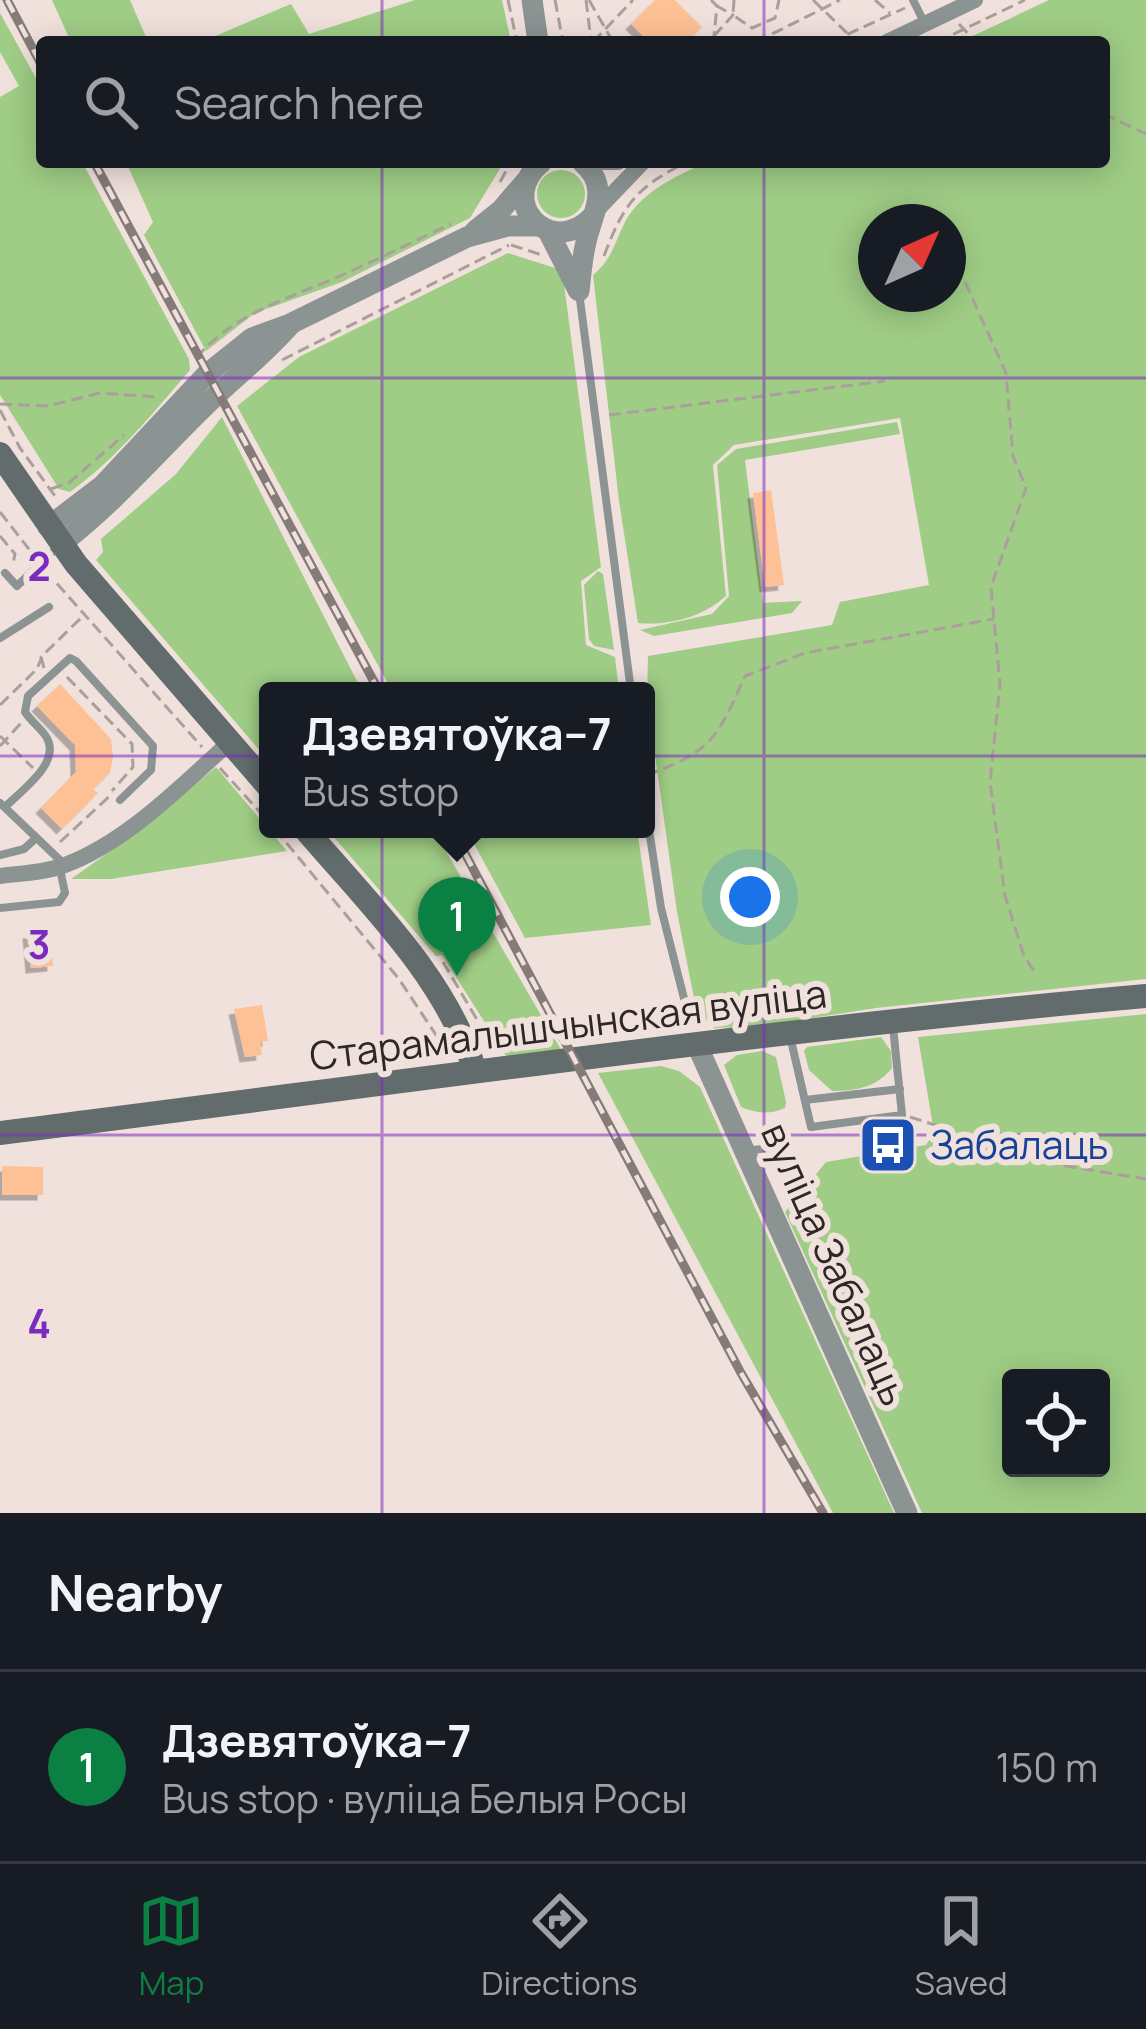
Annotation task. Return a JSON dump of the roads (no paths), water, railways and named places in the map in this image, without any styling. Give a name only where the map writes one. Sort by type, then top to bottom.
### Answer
[{"type":"main road","points":[[0,454],[54,536],[221,750],[259,779]]},
{"type":"main road","points":[[312,838],[424,973],[466,1040],[476,1071]]},
{"type":"main road","name":"Старамалышчынская вуліца","points":[[0,1132],[476,1071],[693,1034],[790,1035],[1146,997]]},
{"type":"street","points":[[532,0],[537,36]]},
{"type":"street","points":[[899,36],[975,0]]},
{"type":"street","points":[[528,168],[525,206],[544,228],[579,291]]},
{"type":"street","points":[[467,237],[501,210],[528,168]]},
{"type":"street","points":[[579,291],[600,200],[596,178],[587,168]]},
{"type":"street","points":[[54,536],[117,499],[290,324],[467,237],[508,226],[573,231],[637,168]]},
{"type":"street","points":[[0,876],[58,861],[141,819],[221,750]]},
{"type":"street","name":"вуліца Забалаць","points":[[693,1034],[907,1513]]},
{"type":"lane","points":[[914,2],[925,23]]},
{"type":"lane","points":[[579,291],[630,682]]},
{"type":"lane","points":[[5,573],[17,586],[40,564],[54,536]]},
{"type":"lane","points":[[0,638],[49,607]]},
{"type":"lane","points":[[0,908],[59,902],[65,893],[58,861],[2,805],[46,766],[49,739],[25,712],[28,696],[66,659],[76,661],[153,746],[151,770],[120,800]]},
{"type":"lane","points":[[0,856],[25,849],[36,838]]},
{"type":"lane","points":[[650,838],[661,908],[693,1034]]},
{"type":"lane","points":[[790,1035],[811,1127],[902,1115],[893,1022]]},
{"type":"lane","points":[[805,1100],[900,1089]]},
{"type":"lane","points":[[744,1151],[786,1146],[780,1127]]},
{"type":"railway","points":[[7,0],[36,55]]},
{"type":"railway","points":[[97,168],[374,682]]},
{"type":"railway","points":[[457,838],[741,1373],[823,1513]]},
{"type":"place","name":"Дзевятоўка–7","points":[[457,976]]},
{"type":"place","name":"Забалаць","points":[[888,1145]]}]
